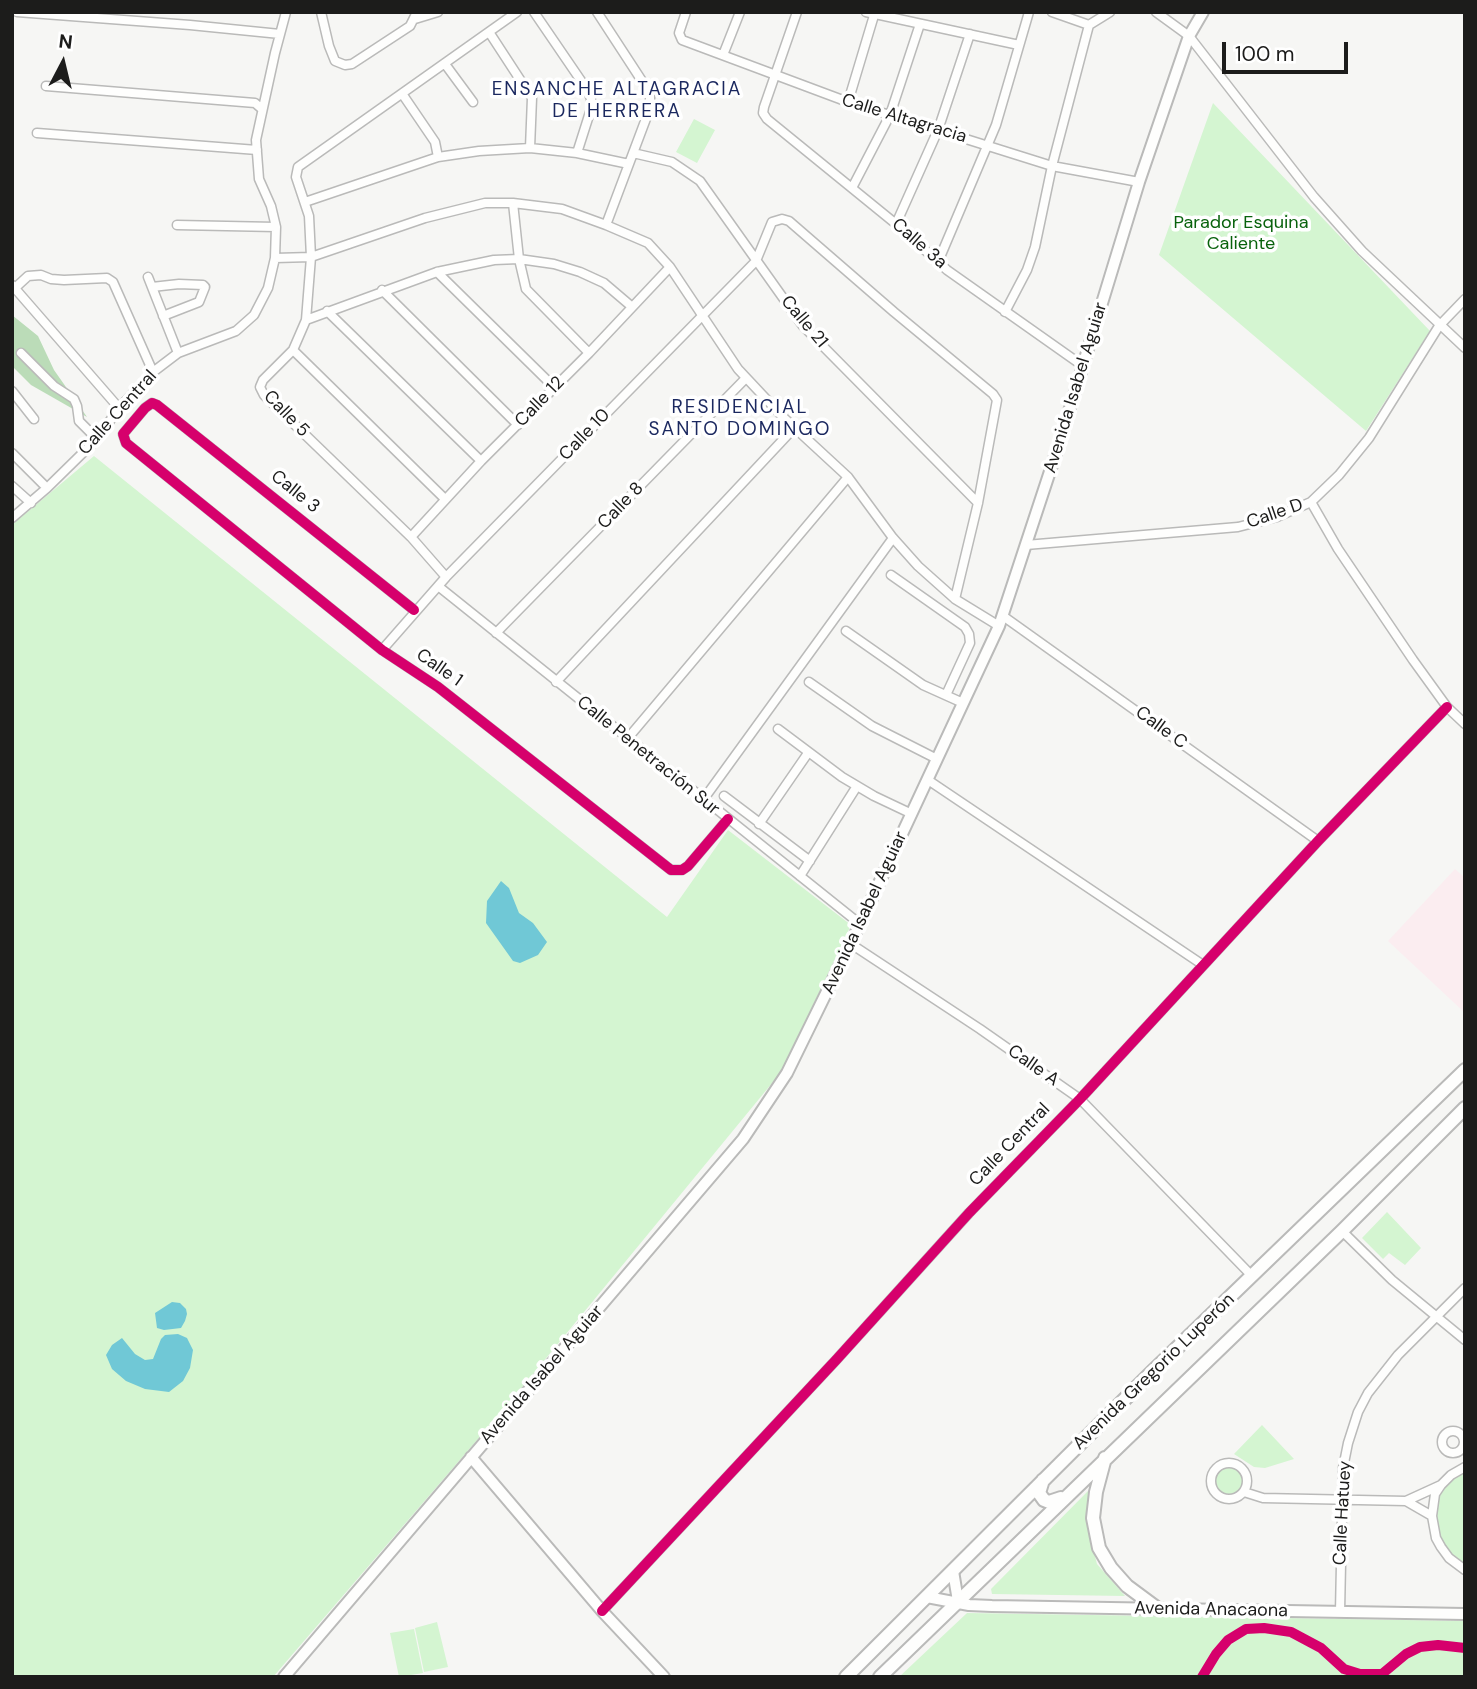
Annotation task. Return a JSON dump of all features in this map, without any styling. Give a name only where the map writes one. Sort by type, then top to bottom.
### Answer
[{"type":"main road","name":"Avenida Isabel Aguiar","points":[[284,1677],[743,1139],[787,1073],[851,944],[1001,621],[1139,182],[1189,36],[1203,12]]},
{"type":"main road","name":"Avenida Gregorio Luperón","points":[[846,1677],[1044,1479],[1465,1070]]},
{"type":"main road","name":"Avenida Gregorio Luperón","points":[[880,1677],[1342,1231],[1465,1108]]},
{"type":"main road","points":[[471,1457],[602,1611],[664,1677]]},
{"type":"main road","points":[[1105,1458],[1096,1492],[1093,1518],[1099,1548],[1111,1568],[1127,1586],[1158,1609]]},
{"type":"main road","points":[[1044,1479],[1039,1493],[1044,1500],[1056,1501],[1065,1496]]},
{"type":"main road","points":[[953,1571],[958,1601]]},
{"type":"main road","name":"Avenida Anacaona","points":[[927,1597],[969,1605],[992,1606],[1465,1614]]},
{"type":"street","points":[[17,12],[190,24],[280,34]]},
{"type":"street","name":"Calle Central","points":[[12,518],[97,439],[119,408],[153,372],[178,353],[236,331],[254,315],[268,288],[275,258],[276,227],[271,206],[259,179],[256,139],[286,12]]},
{"type":"street","points":[[321,12],[335,61],[345,65],[352,64],[410,26],[416,16],[439,12]]},
{"type":"street","points":[[438,157],[435,142],[403,95],[517,12]]},
{"type":"street","points":[[534,12],[589,91],[591,109],[576,153]]},
{"type":"street","points":[[597,12],[650,97],[650,108],[606,225]]},
{"type":"street","name":"Calle Altagracia","points":[[686,12],[679,33],[682,40],[848,102],[1052,166],[1139,182]]},
{"type":"street","points":[[723,54],[740,12]]},
{"type":"street","points":[[777,74],[797,12]]},
{"type":"street","points":[[938,262],[996,125],[1029,12]]},
{"type":"street","points":[[1052,12],[1090,25]]},
{"type":"street","points":[[1005,312],[1027,270],[1035,247],[1052,166],[1090,25],[1110,12]]},
{"type":"street","points":[[1156,12],[1189,36],[1314,197],[1362,251],[1465,348]]},
{"type":"street","points":[[848,102],[872,13],[1019,45]]},
{"type":"street","points":[[852,188],[890,115],[920,24]]},
{"type":"street","points":[[489,33],[532,98],[530,148]]},
{"type":"street","points":[[896,224],[938,130],[970,34]]},
{"type":"street","points":[[445,65],[473,102]]},
{"type":"street","name":"Calle 3a","points":[[777,74],[763,113],[767,119],[896,224],[938,262],[1083,366]]},
{"type":"street","points":[[46,86],[255,103],[262,108]]},
{"type":"street","name":"Calle 5","points":[[403,95],[304,163],[296,173],[309,216],[311,257],[306,320],[293,350],[263,380],[260,387],[264,395],[411,537],[446,577]]},
{"type":"street","points":[[37,133],[257,150]]},
{"type":"street","points":[[305,202],[438,157],[510,148],[576,153],[629,164]]},
{"type":"street","name":"Calle 21","points":[[633,153],[672,162],[700,181],[803,326],[978,503]]},
{"type":"street","name":"Calle C","points":[[275,258],[311,257],[425,218],[485,203],[513,203],[562,209],[648,243],[670,267],[746,378],[848,477],[893,538],[918,566],[956,599],[1001,621],[1318,841]]},
{"type":"street","points":[[513,203],[519,259],[526,289],[589,353]]},
{"type":"street","name":"Calle 10","points":[[382,650],[414,610],[756,261],[772,222],[782,219],[789,221],[993,394],[997,400],[978,503]]},
{"type":"street","points":[[177,225],[276,227]]},
{"type":"street","points":[[306,320],[437,272],[494,260],[519,259],[554,264],[580,272],[604,283],[631,306]]},
{"type":"street","name":"Calle 12","points":[[411,537],[670,267]]},
{"type":"street","points":[[437,272],[554,387]]},
{"type":"street","points":[[119,408],[13,286],[28,276],[41,275],[64,280],[107,278],[113,282],[153,372]]},
{"type":"street","points":[[148,277],[178,353]]},
{"type":"street","points":[[152,287],[179,284],[205,287],[199,302],[163,316]]},
{"type":"street","points":[[382,290],[518,425]]},
{"type":"street","name":"Calle D","points":[[1026,545],[1238,527],[1277,517],[1311,502],[1339,475],[1369,438],[1439,326],[1465,299]]},
{"type":"street","points":[[327,311],[481,461]]},
{"type":"street","points":[[293,350],[446,499]]},
{"type":"street","points":[[21,353],[54,386],[74,399],[78,406],[79,421],[97,439]]},
{"type":"street","name":"Calle 8","points":[[496,633],[746,378]]},
{"type":"street","points":[[12,391],[34,419]]},
{"type":"street","name":"Calle 1","points":[[152,403],[123,433],[126,443],[382,650],[438,687],[671,870],[682,870],[688,866],[728,820]]},
{"type":"street","name":"Calle 3","points":[[152,403],[414,610]]},
{"type":"street","points":[[556,682],[795,427]]},
{"type":"street","points":[[12,453],[47,488]]},
{"type":"street","points":[[628,738],[848,477]]},
{"type":"street","points":[[12,486],[31,503]]},
{"type":"street","points":[[1311,502],[1371,600],[1447,707],[1465,724]]},
{"type":"street","points":[[956,599],[978,503]]},
{"type":"street","points":[[703,800],[893,538]]},
{"type":"street","points":[[891,575],[965,627],[969,634],[970,643],[946,695]]},
{"type":"street","name":"Calle Penetración Sur","points":[[438,586],[860,924]]},
{"type":"street","points":[[846,631],[905,674],[963,703]]},
{"type":"street","points":[[809,682],[872,726],[937,759]]},
{"type":"street","name":"Calle Central","points":[[602,1611],[969,1213],[1080,1099],[1318,841],[1447,707]]},
{"type":"street","points":[[778,729],[857,786],[912,814]]},
{"type":"street","points":[[759,824],[808,753]]},
{"type":"street","points":[[928,780],[1203,965]]},
{"type":"street","points":[[800,876],[857,786]]},
{"type":"street","points":[[724,796],[810,861]]},
{"type":"street","name":"Calle A","points":[[851,944],[1080,1099],[1252,1276]]},
{"type":"street","points":[[1342,1231],[1392,1280],[1465,1340]]},
{"type":"street","name":"Calle Hatuey","points":[[1340,1612],[1343,1468],[1348,1443],[1363,1401],[1398,1355],[1465,1288]]},
{"type":"street","points":[[1458,1451],[1465,1465],[1451,1475],[1435,1494],[1433,1516],[1436,1538],[1441,1547],[1465,1570]]},
{"type":"street","points":[[1222,1464],[1239,1465],[1248,1480],[1244,1492],[1235,1499],[1217,1495],[1211,1485],[1213,1473],[1222,1464]]},
{"type":"street","points":[[1244,1492],[1263,1498],[1406,1501],[1441,1485]]},
{"type":"street","points":[[1406,1501],[1433,1516]]},
{"type":"shaded area","points":[[1455,869],[1465,878],[1465,1013],[1388,941]]},
{"type":"green space","name":"Parador Esquina Caliente","points":[[1213,103],[1430,331],[1366,431],[1159,255]]},
{"type":"green space","points":[[694,119],[715,130],[697,163],[676,152]]},
{"type":"green space","points":[[12,315],[38,336],[54,370],[87,417],[31,385],[12,366]]},
{"type":"green space","points":[[94,456],[667,917],[728,830],[851,925],[782,1071],[515,1396],[273,1677],[12,1677],[12,525]]},
{"type":"green space","points":[[1387,1212],[1421,1248],[1405,1265],[1389,1253],[1383,1259],[1362,1238]]},
{"type":"green space","points":[[1262,1425],[1294,1459],[1265,1468],[1254,1467],[1234,1454]]},
{"type":"green space","points":[[1229,1467],[1239,1471],[1243,1481],[1239,1491],[1229,1495],[1219,1491],[1215,1481],[1219,1471]]},
{"type":"green space","points":[[1465,1470],[1465,1567],[1447,1551],[1438,1534],[1435,1515],[1439,1495],[1444,1486]]},
{"type":"green space","points":[[1088,1491],[1089,1533],[1097,1564],[1125,1596],[992,1594],[991,1589]]},
{"type":"green space","points":[[967,1613],[1465,1621],[1465,1677],[899,1677]]},
{"type":"green space","points":[[437,1622],[448,1667],[424,1672],[415,1628]]},
{"type":"green space","points":[[414,1629],[423,1673],[399,1677],[390,1633]]},
{"type":"water","points":[[501,881],[509,888],[519,913],[533,923],[547,942],[538,955],[520,963],[513,961],[486,923],[487,901]]},
{"type":"water","points":[[172,1302],[180,1303],[186,1309],[187,1314],[181,1328],[157,1328],[155,1313]]},
{"type":"water","points":[[178,1334],[187,1338],[193,1350],[190,1368],[183,1381],[169,1392],[145,1389],[126,1381],[112,1369],[106,1355],[112,1345],[122,1338],[135,1354],[145,1360],[153,1359],[165,1335]]},
{"type":"cycle path","points":[[414,610],[157,405],[152,403],[145,408],[123,434],[126,443],[382,650],[438,687],[671,870],[682,870],[688,866],[728,819]]},
{"type":"cycle path","points":[[602,1611],[969,1213],[1080,1099],[1318,841],[1447,707]]},
{"type":"cycle path","points":[[1202,1677],[1228,1640],[1246,1629],[1264,1628],[1291,1632],[1321,1648],[1344,1669],[1360,1674],[1382,1674],[1406,1654],[1420,1647],[1438,1645],[1465,1648]]},
{"type":"district","name":"ENSANCHE ALTAGRACIA DE HERRERA","points":[[617,101]]},
{"type":"district","name":"RESIDENCIAL SANTO DOMINGO","points":[[740,419]]}]
